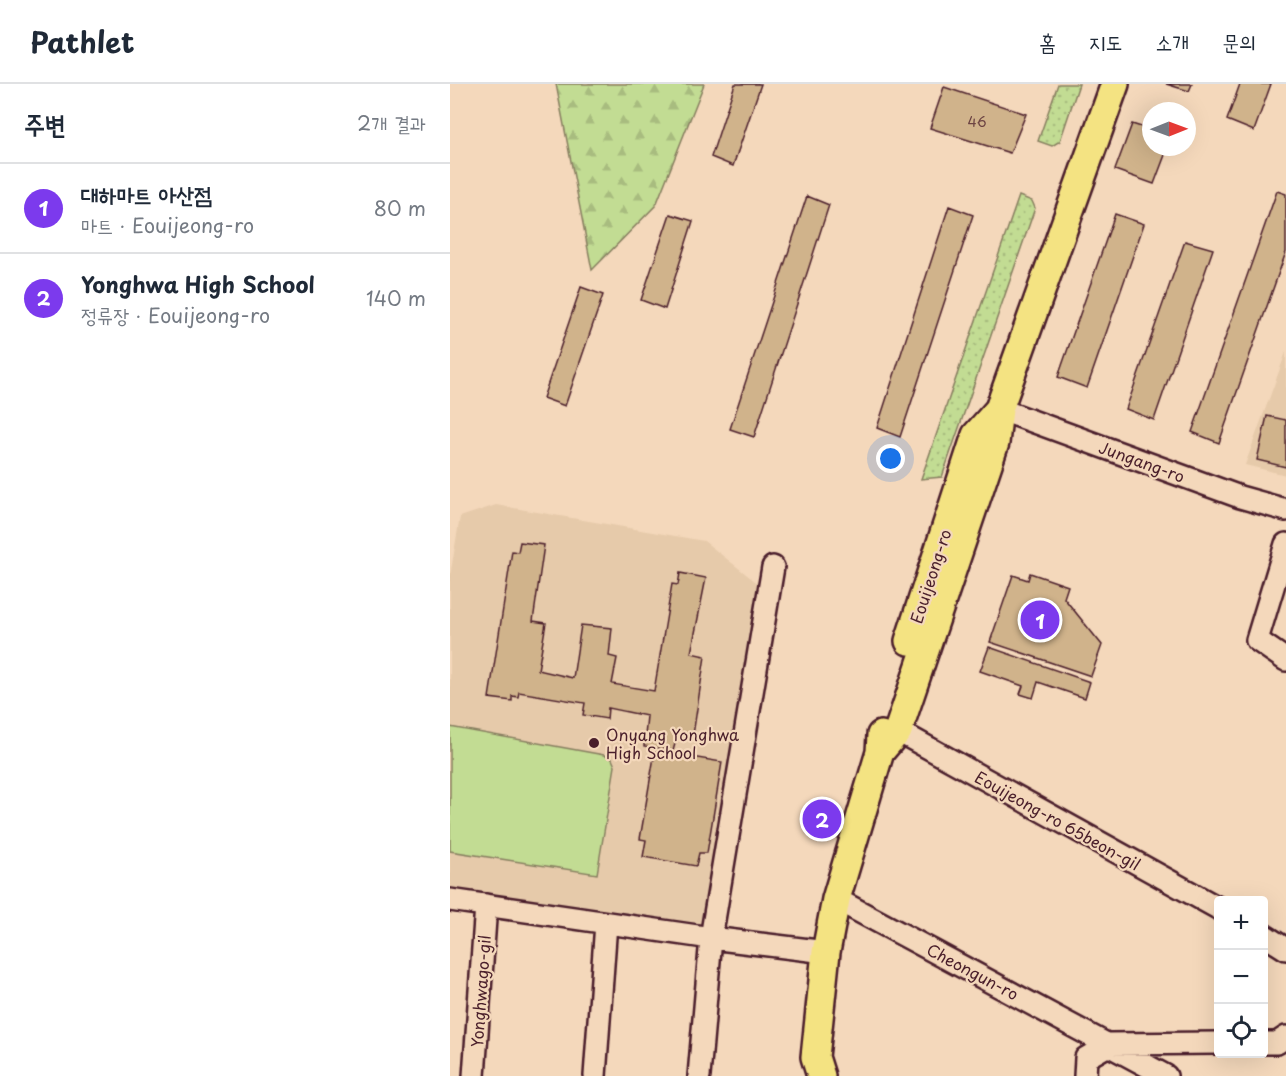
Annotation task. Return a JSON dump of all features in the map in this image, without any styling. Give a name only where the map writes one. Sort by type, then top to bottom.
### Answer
[{"type":"main road","name":"Eouijeong-ro","points":[[880,752],[898,731],[995,443],[999,409],[1116,84]]},
{"type":"main road","name":"Eouijeong-ro","points":[[813,1070],[826,952],[836,899],[880,752],[882,722],[976,435],[999,409]]},
{"type":"street","name":"Jungang-ro","points":[[999,409],[1240,496],[1286,510]]},
{"type":"street","points":[[1286,544],[1257,640],[1286,660]]},
{"type":"street","points":[[699,1076],[711,938],[773,567]]},
{"type":"street","name":"Eouijeong-ro 65beon-gil","points":[[898,731],[1214,906]]},
{"type":"street","name":"Cheongun-ro","points":[[836,899],[1166,1076]]},
{"type":"street","points":[[450,900],[711,938],[826,952]]},
{"type":"street","name":"Yonghwago-gil","points":[[474,1076],[486,905]]},
{"type":"street","points":[[595,1076],[606,923]]},
{"type":"street","points":[[1268,937],[1286,949]]},
{"type":"street","points":[[1268,1043],[1277,1043],[1286,1037]]},
{"type":"street","name":"Cheongun-ro","points":[[1110,1044],[1214,1043]]},
{"type":"street","points":[[1085,1076],[1086,1058],[1110,1044]]},
{"type":"shaded area","points":[[1286,352],[1286,475],[1245,465]]},
{"type":"shaded area","name":"Onyang Yonghwa High School","points":[[496,505],[704,541],[765,589],[703,930],[450,897],[450,576],[460,517]]},
{"type":"green space","points":[[556,84],[704,84],[656,205],[592,270]]},
{"type":"green space","points":[[1058,84],[1079,84],[1060,141],[1052,146],[1038,141]]},
{"type":"green space","points":[[1019,196],[1032,201],[1035,208],[942,477],[921,479]]},
{"type":"green space","points":[[450,727],[604,755],[612,759],[615,766],[597,874],[450,851]]},
{"type":"building","points":[[735,84],[761,84],[733,166],[711,157]]},
{"type":"building","points":[[1166,84],[1192,84],[1189,91]]},
{"type":"building","points":[[1240,84],[1271,84],[1254,131],[1227,120]]},
{"type":"building","points":[[944,87],[1026,114],[1010,153],[930,128]]},
{"type":"building","points":[[1132,124],[1142,127],[1142,156],[1165,156],[1154,184],[1115,170]]},
{"type":"building","points":[[1277,191],[1286,194],[1286,252],[1219,443],[1192,432]]},
{"type":"building","points":[[807,196],[829,205],[754,437],[730,429]]},
{"type":"building","points":[[949,206],[973,215],[900,437],[877,428]]},
{"type":"building","points":[[670,214],[693,221],[665,309],[641,300]]},
{"type":"building","points":[[1115,214],[1144,224],[1087,388],[1058,377]]},
{"type":"building","points":[[1185,241],[1213,249],[1154,420],[1126,409]]},
{"type":"building","points":[[581,287],[603,295],[565,406],[543,398]]},
{"type":"building","points":[[1267,416],[1286,420],[1286,467],[1257,460]]},
{"type":"building","points":[[520,542],[544,545],[533,621],[546,623],[538,670],[573,678],[581,625],[612,628],[609,656],[617,658],[612,684],[654,691],[672,584],[678,585],[680,573],[706,578],[691,653],[705,656],[693,735],[678,733],[673,751],[644,746],[647,716],[608,708],[607,719],[583,715],[585,703],[519,692],[518,697],[512,696],[512,701],[489,698],[512,551],[518,552]]},
{"type":"building","points":[[1030,573],[1068,586],[1064,598],[1102,645],[1091,676],[990,642],[1013,575],[1028,580]]},
{"type":"building","points":[[989,647],[1090,682],[1085,698],[1038,682],[1033,698],[1020,694],[1023,686],[980,671]]},
{"type":"building","points":[[655,751],[722,762],[707,853],[699,853],[696,866],[643,857],[646,840],[640,839]]},
{"type":"place","name":"대하마트 아산점","points":[[1040,620]]},
{"type":"place","name":"Onyang Yonghwa High School","points":[[594,743]]},
{"type":"place","name":"Yonghwa High School","points":[[822,819]]}]
